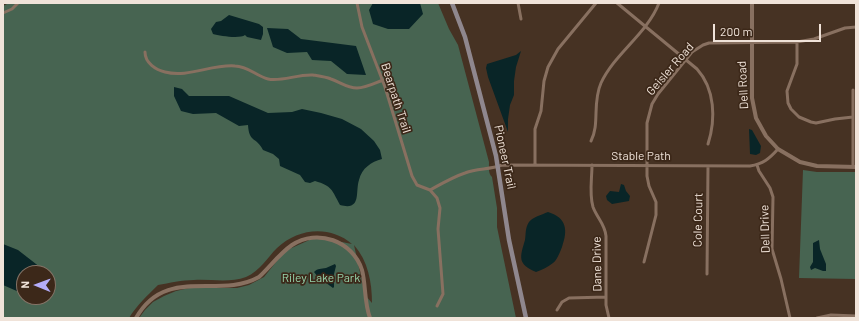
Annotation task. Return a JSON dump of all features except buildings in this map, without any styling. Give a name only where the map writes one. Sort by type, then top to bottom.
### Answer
[{"type":"main road","name":"Pioneer Trail","points":[[452,3],[470,53],[498,166],[509,240],[526,318]]},
{"type":"street","points":[[3,13],[12,9],[18,3]]},
{"type":"street","name":"Bearpath Trail","points":[[358,3],[359,14],[366,41],[383,80],[412,176],[417,186],[430,190],[437,198],[440,208],[438,229],[443,294],[437,306]]},
{"type":"street","points":[[518,3],[521,19]]},
{"type":"street","points":[[535,164],[536,129],[541,111],[544,81],[548,67],[558,49],[596,3]]},
{"type":"street","points":[[617,3],[644,27],[686,60],[706,80],[711,94],[712,132],[708,144]]},
{"type":"street","points":[[591,141],[595,132],[596,101],[601,84],[610,69],[654,15],[659,3]]},
{"type":"street","name":"Dell Road","points":[[752,3],[753,108],[763,132],[778,149],[792,159],[808,164],[826,167],[855,167]]},
{"type":"street","name":"Geisler Road","points":[[644,262],[656,215],[656,202],[648,181],[647,123],[654,98],[686,60],[697,48],[709,43],[797,42],[814,39],[845,28],[856,27]]},
{"type":"street","points":[[797,42],[797,64],[787,91],[788,103],[791,109],[799,117],[816,123],[835,119],[853,118]]},
{"type":"street","points":[[144,52],[146,59],[153,66],[159,70],[173,73],[231,65],[244,67],[268,79],[314,75],[331,79],[350,88],[366,86],[383,80]]},
{"type":"street","points":[[853,90],[855,167]]},
{"type":"street","points":[[757,165],[766,161],[778,149]]},
{"type":"street","name":"Stable Path","points":[[498,166],[535,164],[708,166],[757,165]]},
{"type":"street","name":"Dane Drive","points":[[592,165],[592,203],[604,227],[606,236],[606,298],[609,318]]},
{"type":"street","name":"Dell Drive","points":[[757,165],[759,171],[770,188],[773,197],[772,249],[790,318]]},
{"type":"street","points":[[430,190],[464,173],[476,170],[488,170],[498,166]]},
{"type":"street","name":"Cole Court","points":[[707,274],[708,166]]},
{"type":"street","points":[[136,318],[144,306],[152,299],[169,290],[189,286],[238,285],[253,280],[259,277],[292,245],[299,241],[316,237],[341,243],[348,248],[356,258],[362,270],[367,309],[370,318]]},
{"type":"street","points":[[557,310],[562,302],[569,298],[606,298]]},
{"type":"street","points":[[817,318],[831,315],[856,316]]},
{"type":"green space","name":"Riley Lake Park","points":[[9,3],[438,3],[449,29],[458,45],[489,162],[489,172],[492,177],[497,208],[497,227],[516,318],[139,318],[153,302],[176,291],[189,288],[237,288],[249,285],[264,277],[285,251],[316,237],[352,244],[334,234],[314,231],[294,236],[285,241],[259,268],[246,277],[234,280],[185,280],[158,285],[129,318],[3,318],[3,6]],"holes":[[[354,245],[359,251],[368,272],[372,303],[365,295]]]},
{"type":"green space","points":[[803,170],[817,172],[856,172],[856,279],[799,278]]},
{"type":"water","points":[[373,3],[420,3],[423,14],[409,29],[388,29],[373,24],[369,10]]},
{"type":"water","points":[[229,15],[259,24],[263,27],[261,40],[247,37],[245,35],[235,37],[213,34],[211,29],[216,22],[221,21]]},
{"type":"water","points":[[267,28],[288,29],[301,39],[356,46],[366,75],[347,74],[331,61],[312,60],[307,52],[287,53],[273,47]]},
{"type":"water","points":[[521,51],[516,67],[514,95],[510,105],[508,119],[508,132],[486,68],[487,64],[516,55]]},
{"type":"water","points":[[174,87],[182,89],[189,96],[229,96],[268,113],[292,112],[302,109],[342,119],[361,129],[374,141],[380,150],[382,159],[374,162],[362,172],[355,203],[347,206],[340,205],[331,189],[325,185],[315,181],[310,183],[305,182],[300,175],[280,166],[279,159],[273,154],[263,150],[250,135],[248,125],[239,126],[216,113],[193,114],[181,111],[174,96]]},
{"type":"water","points":[[749,129],[752,130],[761,146],[760,153],[756,155],[750,154]]},
{"type":"water","points":[[621,184],[624,185],[630,196],[629,201],[612,204],[607,200],[606,196],[610,191],[619,192]]},
{"type":"water","points":[[548,212],[562,221],[565,230],[564,241],[554,262],[536,272],[523,263],[521,255],[526,229],[531,220]]},
{"type":"water","points":[[819,240],[820,249],[826,264],[826,271],[815,268],[811,270],[810,267],[813,262],[813,243]]},
{"type":"water","points":[[3,244],[18,250],[37,265],[16,265],[16,291],[3,285]]},
{"type":"water","points":[[335,264],[333,288],[318,277],[314,272],[318,269],[326,268]]}]
